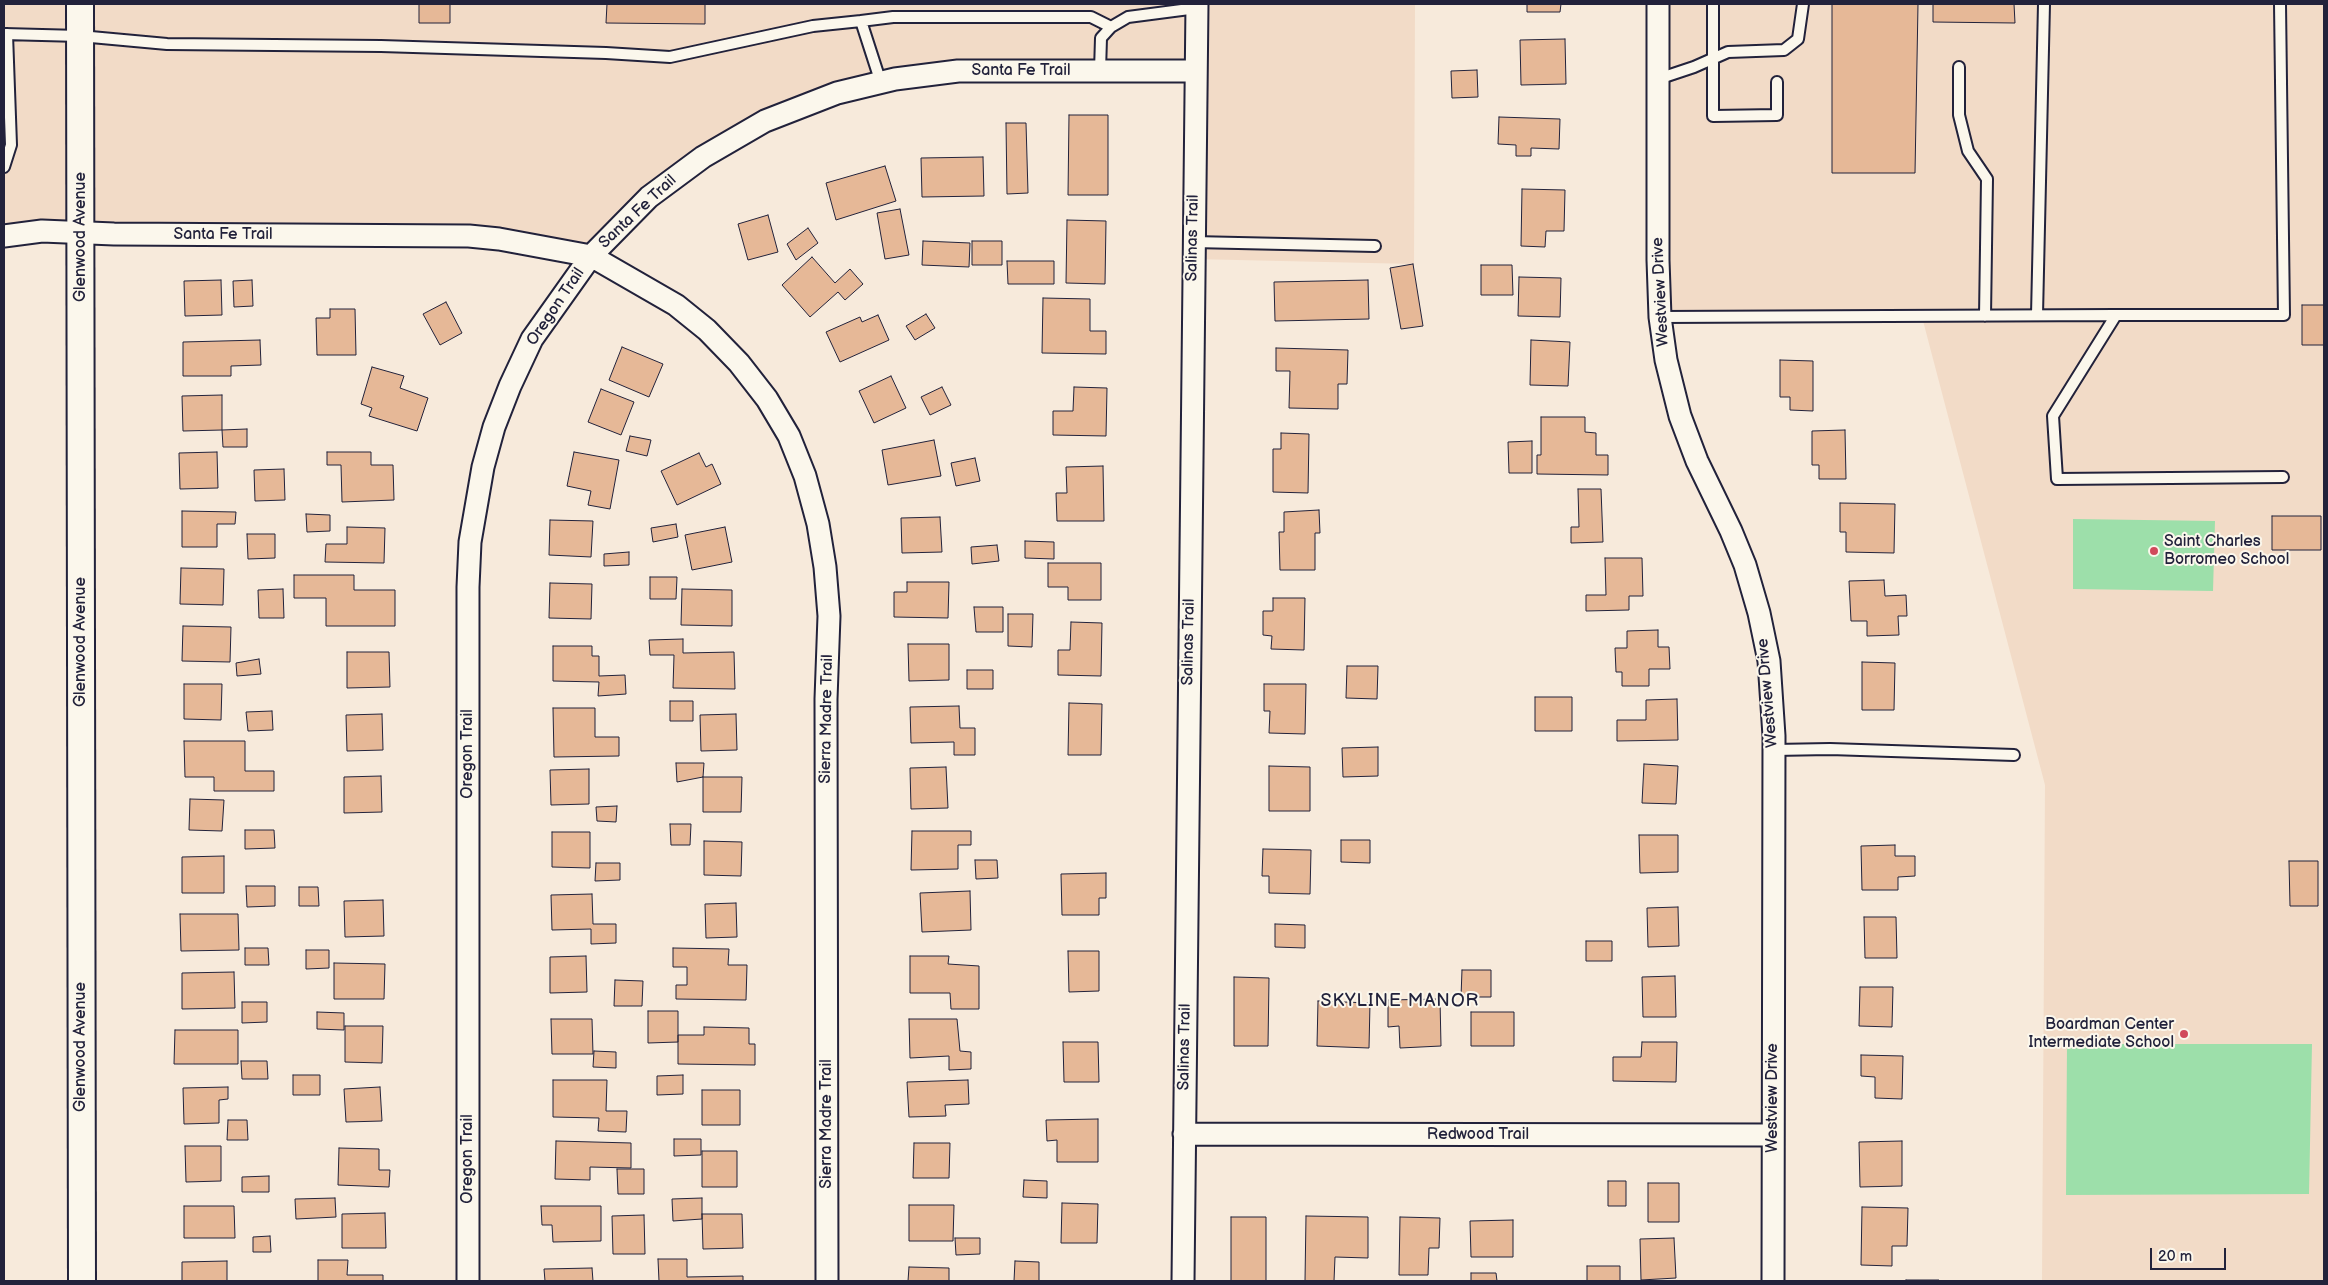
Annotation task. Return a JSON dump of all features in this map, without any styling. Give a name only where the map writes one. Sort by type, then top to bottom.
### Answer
[{"type":"street","name":"Glenwood Avenue","points":[[80,4],[82,1281]]},
{"type":"street","name":"Westview Drive","points":[[1658,4],[1660,317],[1666,360],[1680,416],[1697,461],[1745,565],[1759,613],[1769,661],[1774,750],[1773,1281]]},
{"type":"street","name":"Salinas Trail","points":[[1182,1281],[1197,6]]},
{"type":"street","name":"Santa Fe Trail","points":[[4,236],[42,231],[81,234],[469,236],[498,238],[591,256],[649,197],[703,157],[765,121],[802,105],[837,93],[882,83],[958,71],[1195,71]]},
{"type":"street","name":"Oregon Trail","points":[[468,1281],[468,586],[472,524],[483,467],[510,386],[532,339],[591,256]]},
{"type":"street","name":"Sierra Madre Trail","points":[[591,256],[676,304],[707,330],[740,362],[767,399],[789,436],[805,476],[818,524],[825,567],[829,616],[826,699],[827,1281]]},
{"type":"street","name":"Redwood Trail","points":[[1184,1134],[1773,1135]]},
{"type":"lane","points":[[1713,4],[1712,116],[1777,115],[1777,82]]},
{"type":"lane","points":[[1658,79],[1728,52],[1784,50],[1798,39],[1803,4]]},
{"type":"lane","points":[[2037,316],[2044,4]]},
{"type":"lane","points":[[1660,317],[2284,316],[2280,4]]},
{"type":"lane","points":[[1100,71],[1101,38],[1111,27],[1128,18],[1197,6]]},
{"type":"lane","points":[[4,167],[11,145],[5,34],[80,36],[166,44],[410,47],[606,53],[670,57],[813,26],[893,17],[1091,17],[1111,27]]},
{"type":"lane","points":[[861,21],[882,83]]},
{"type":"lane","points":[[1959,67],[1959,115],[1968,151],[1987,179],[1985,316]]},
{"type":"lane","points":[[1193,242],[1374,246]]},
{"type":"lane","points":[[2116,315],[2053,416],[2057,478],[2283,477]]},
{"type":"lane","points":[[1774,750],[1830,749],[2014,756]]},
{"type":"shaded area","points":[[4,4],[1415,4],[1414,264],[1193,259],[1195,72],[895,79],[703,157],[591,256],[499,239],[4,236]]},
{"type":"shaded area","name":"Saint Charles Borromeo School","points":[[1658,4],[2324,4],[2324,1281],[2042,1281],[2045,785],[1922,317],[1660,317]]},
{"type":"green space","points":[[2073,519],[2215,521],[2213,591],[2073,589]]},
{"type":"green space","points":[[2067,1044],[2312,1044],[2309,1194],[2066,1195]]},
{"type":"green space","points":[[2295,1280],[2320,1281],[2042,1281]]},
{"type":"building","points":[[419,4],[450,4],[450,23],[419,23]]},
{"type":"building","points":[[607,4],[705,4],[705,24],[606,23]]},
{"type":"building","points":[[1527,4],[1561,4],[1560,12],[1527,12]]},
{"type":"building","points":[[1832,4],[1918,4],[1915,173],[1832,173]]},
{"type":"building","points":[[1933,4],[2014,4],[2015,23],[1933,22]]},
{"type":"building","points":[[1565,39],[1566,84],[1521,85],[1520,40]]},
{"type":"building","points":[[1477,70],[1478,97],[1452,98],[1451,71]]},
{"type":"building","points":[[1069,115],[1108,115],[1108,195],[1068,195]]},
{"type":"building","points":[[1499,117],[1560,119],[1559,149],[1531,148],[1531,156],[1516,156],[1516,145],[1498,144]]},
{"type":"building","points":[[1006,123],[1026,123],[1028,193],[1007,194]]},
{"type":"building","points":[[983,157],[984,196],[922,197],[921,158]]},
{"type":"building","points":[[885,166],[896,201],[836,220],[826,183]]},
{"type":"building","points":[[1522,189],[1565,190],[1564,231],[1546,231],[1545,247],[1521,246]]},
{"type":"building","points":[[900,209],[909,255],[885,259],[877,213]]},
{"type":"building","points":[[768,215],[778,252],[748,260],[738,224]]},
{"type":"building","points":[[1067,220],[1106,221],[1105,284],[1066,283]]},
{"type":"building","points":[[808,228],[818,243],[796,260],[787,244]]},
{"type":"building","points":[[923,241],[970,243],[969,267],[922,265]]},
{"type":"building","points":[[972,241],[1002,241],[1002,265],[972,265]]},
{"type":"building","points":[[812,257],[835,283],[850,269],[863,284],[845,300],[838,292],[810,317],[782,285]]},
{"type":"building","points":[[1007,261],[1054,261],[1054,284],[1008,284]]},
{"type":"building","points":[[1413,264],[1423,326],[1401,329],[1390,268]]},
{"type":"building","points":[[1481,265],[1512,265],[1513,295],[1481,295]]},
{"type":"building","points":[[1519,277],[1561,278],[1560,317],[1518,316]]},
{"type":"building","points":[[221,280],[222,315],[185,316],[184,281]]},
{"type":"building","points":[[252,280],[253,306],[234,307],[233,281]]},
{"type":"building","points":[[1368,280],[1369,319],[1275,321],[1274,282]]},
{"type":"building","points":[[1043,298],[1090,299],[1090,331],[1106,331],[1106,354],[1042,353]]},
{"type":"building","points":[[446,302],[462,333],[440,345],[423,314]]},
{"type":"building","points":[[2302,305],[2324,305],[2324,345],[2302,345]]},
{"type":"building","points":[[330,309],[355,309],[356,355],[317,355],[316,318],[330,318]]},
{"type":"building","points":[[926,314],[935,328],[915,340],[906,326]]},
{"type":"building","points":[[878,315],[889,340],[840,362],[826,332],[860,317],[862,322]]},
{"type":"building","points":[[260,340],[261,365],[231,366],[231,376],[183,376],[183,342]]},
{"type":"building","points":[[1531,340],[1570,342],[1568,386],[1530,385]]},
{"type":"building","points":[[622,347],[663,364],[649,397],[609,380]]},
{"type":"building","points":[[1276,348],[1348,350],[1347,384],[1338,384],[1338,409],[1289,408],[1290,371],[1276,371]]},
{"type":"building","points":[[1780,360],[1813,361],[1813,411],[1790,410],[1790,397],[1780,397]]},
{"type":"building","points":[[372,367],[404,376],[400,388],[428,398],[417,431],[369,416],[372,408],[361,404]]},
{"type":"building","points":[[891,376],[906,408],[874,423],[859,391]]},
{"type":"building","points":[[942,387],[951,405],[930,415],[921,397]]},
{"type":"building","points":[[1074,387],[1107,388],[1106,436],[1053,435],[1053,411],[1073,411]]},
{"type":"building","points":[[601,389],[634,402],[621,435],[588,422]]},
{"type":"building","points":[[222,395],[222,430],[183,431],[182,396]]},
{"type":"building","points":[[1541,417],[1585,417],[1585,432],[1596,433],[1596,455],[1608,455],[1608,475],[1537,474],[1537,455],[1541,455]]},
{"type":"building","points":[[247,429],[247,447],[223,447],[222,430]]},
{"type":"building","points":[[1845,430],[1846,479],[1819,479],[1819,465],[1812,465],[1812,431]]},
{"type":"building","points":[[1281,433],[1309,434],[1308,493],[1273,492],[1273,449],[1281,449]]},
{"type":"building","points":[[630,436],[651,440],[647,456],[626,451]]},
{"type":"building","points":[[934,440],[941,476],[888,485],[882,450]]},
{"type":"building","points":[[1532,441],[1532,473],[1509,473],[1508,442]]},
{"type":"building","points":[[217,452],[218,488],[180,489],[179,453]]},
{"type":"building","points":[[327,452],[371,452],[371,465],[393,465],[394,500],[342,502],[341,465],[327,465]]},
{"type":"building","points":[[574,452],[619,460],[610,509],[588,505],[591,491],[567,486]]},
{"type":"building","points":[[699,453],[706,467],[712,464],[721,484],[677,505],[661,471]]},
{"type":"building","points":[[975,458],[980,481],[956,486],[951,463]]},
{"type":"building","points":[[1103,466],[1104,521],[1057,521],[1056,493],[1067,493],[1066,467]]},
{"type":"building","points":[[284,469],[285,500],[255,501],[254,470]]},
{"type":"building","points":[[1578,489],[1601,489],[1603,542],[1571,543],[1571,527],[1579,527]]},
{"type":"building","points":[[1840,503],[1895,504],[1894,553],[1846,552],[1846,532],[1840,532]]},
{"type":"building","points":[[1319,510],[1320,533],[1315,533],[1315,570],[1280,570],[1279,532],[1284,532],[1284,512]]},
{"type":"building","points":[[182,511],[236,512],[235,524],[217,524],[217,547],[182,547]]},
{"type":"building","points":[[306,514],[330,515],[330,531],[307,532]]},
{"type":"building","points":[[2272,516],[2321,516],[2321,550],[2272,550]]},
{"type":"building","points":[[940,517],[942,552],[902,553],[901,518]]},
{"type":"building","points":[[550,520],[593,521],[591,557],[549,555]]},
{"type":"building","points":[[676,524],[678,537],[653,542],[651,528]]},
{"type":"building","points":[[347,527],[385,528],[384,563],[325,562],[326,544],[347,544]]},
{"type":"building","points":[[725,527],[732,562],[692,570],[685,535]]},
{"type":"building","points":[[247,534],[275,534],[275,558],[248,559]]},
{"type":"building","points":[[1025,541],[1054,542],[1054,559],[1025,558]]},
{"type":"building","points":[[997,545],[999,561],[972,564],[971,547]]},
{"type":"building","points":[[629,552],[629,565],[604,566],[604,554]]},
{"type":"building","points":[[1605,558],[1642,558],[1643,596],[1629,596],[1629,610],[1586,611],[1586,595],[1606,595]]},
{"type":"building","points":[[1048,563],[1101,563],[1101,600],[1068,600],[1068,587],[1048,587]]},
{"type":"building","points":[[181,568],[224,569],[223,605],[180,604]]},
{"type":"building","points":[[294,575],[354,575],[354,590],[395,590],[395,626],[326,626],[326,598],[294,598]]},
{"type":"building","points":[[650,577],[677,577],[676,599],[650,599]]},
{"type":"building","points":[[1884,580],[1885,596],[1906,595],[1907,616],[1898,616],[1899,635],[1867,636],[1867,621],[1851,621],[1849,581]]},
{"type":"building","points":[[907,582],[949,582],[948,618],[894,617],[894,592],[907,592]]},
{"type":"building","points":[[550,583],[592,584],[591,619],[549,618]]},
{"type":"building","points":[[283,589],[284,618],[259,618],[258,590]]},
{"type":"building","points":[[682,589],[732,590],[732,626],[681,625]]},
{"type":"building","points":[[1273,598],[1305,598],[1304,650],[1271,649],[1272,636],[1263,635],[1263,611],[1273,611]]},
{"type":"building","points":[[974,607],[1003,607],[1003,632],[976,632]]},
{"type":"building","points":[[1008,614],[1033,614],[1032,647],[1008,646]]},
{"type":"building","points":[[1071,622],[1102,623],[1101,676],[1058,675],[1058,650],[1070,650]]},
{"type":"building","points":[[183,626],[231,627],[230,662],[182,661]]},
{"type":"building","points":[[1658,630],[1658,647],[1669,647],[1670,669],[1649,669],[1649,686],[1622,686],[1622,672],[1616,672],[1615,648],[1627,648],[1627,631]]},
{"type":"building","points":[[683,639],[683,653],[734,652],[735,689],[673,688],[674,655],[650,655],[649,640]]},
{"type":"building","points":[[908,644],[949,644],[949,680],[909,681]]},
{"type":"building","points":[[553,646],[592,646],[592,656],[599,656],[599,676],[625,675],[626,694],[598,696],[599,682],[553,681]]},
{"type":"building","points":[[347,652],[389,652],[390,687],[347,688]]},
{"type":"building","points":[[259,659],[261,674],[237,676],[236,663]]},
{"type":"building","points":[[1862,662],[1895,663],[1894,710],[1862,710]]},
{"type":"building","points":[[1347,666],[1378,666],[1377,699],[1346,698]]},
{"type":"building","points":[[967,670],[993,670],[993,689],[967,689]]},
{"type":"building","points":[[184,684],[222,684],[221,720],[184,719]]},
{"type":"building","points":[[1264,684],[1306,684],[1305,734],[1269,733],[1270,711],[1264,711]]},
{"type":"building","points":[[1535,697],[1572,697],[1572,731],[1535,731]]},
{"type":"building","points":[[1677,699],[1678,740],[1617,741],[1617,720],[1646,720],[1646,700]]},
{"type":"building","points":[[670,701],[693,701],[693,721],[670,721]]},
{"type":"building","points":[[1069,703],[1102,704],[1101,755],[1068,755]]},
{"type":"building","points":[[959,706],[960,728],[975,728],[975,755],[954,755],[954,742],[911,743],[910,707]]},
{"type":"building","points":[[553,708],[595,708],[595,737],[619,737],[619,756],[554,757]]},
{"type":"building","points":[[272,711],[273,730],[248,731],[246,712]]},
{"type":"building","points":[[382,714],[383,750],[347,751],[346,715]]},
{"type":"building","points":[[736,714],[737,750],[701,751],[700,715]]},
{"type":"building","points":[[184,741],[245,741],[245,771],[274,771],[274,791],[214,791],[214,777],[185,777]]},
{"type":"building","points":[[1378,747],[1378,776],[1343,777],[1342,748]]},
{"type":"building","points":[[676,763],[704,763],[703,777],[677,782]]},
{"type":"building","points":[[1644,764],[1678,766],[1676,804],[1642,803]]},
{"type":"building","points":[[1269,766],[1310,767],[1310,811],[1269,811]]},
{"type":"building","points":[[946,767],[948,808],[911,809],[910,768]]},
{"type":"building","points":[[589,769],[589,804],[551,805],[550,770]]},
{"type":"building","points":[[381,776],[382,812],[344,813],[344,777]]},
{"type":"building","points":[[703,777],[742,777],[741,812],[703,812]]},
{"type":"building","points":[[190,799],[224,800],[222,831],[189,830]]},
{"type":"building","points":[[617,806],[616,822],[597,821],[596,807]]},
{"type":"building","points":[[670,824],[691,824],[690,845],[671,845]]},
{"type":"building","points":[[245,830],[274,830],[275,848],[245,849]]},
{"type":"building","points":[[912,831],[971,831],[971,845],[958,845],[958,869],[911,870]]},
{"type":"building","points":[[552,832],[590,832],[590,868],[552,867]]},
{"type":"building","points":[[1639,835],[1678,835],[1678,872],[1640,873]]},
{"type":"building","points":[[1341,840],[1370,840],[1370,863],[1341,862]]},
{"type":"building","points":[[704,841],[742,842],[741,876],[704,875]]},
{"type":"building","points":[[1895,845],[1895,856],[1915,856],[1915,876],[1898,877],[1898,890],[1862,890],[1861,846]]},
{"type":"building","points":[[1263,849],[1311,850],[1310,894],[1269,893],[1269,876],[1262,876]]},
{"type":"building","points":[[224,856],[224,893],[182,893],[182,857]]},
{"type":"building","points":[[975,860],[997,860],[998,878],[976,879]]},
{"type":"building","points":[[2289,861],[2318,861],[2318,906],[2290,906]]},
{"type":"building","points":[[596,863],[620,863],[620,880],[595,881]]},
{"type":"building","points":[[1106,873],[1106,898],[1099,898],[1099,915],[1062,915],[1061,874]]},
{"type":"building","points":[[246,886],[275,886],[275,906],[247,907]]},
{"type":"building","points":[[299,887],[318,887],[319,906],[299,906]]},
{"type":"building","points":[[970,891],[971,930],[922,932],[920,893]]},
{"type":"building","points":[[592,894],[593,924],[616,924],[616,943],[591,944],[591,929],[552,930],[551,895]]},
{"type":"building","points":[[383,900],[384,936],[345,937],[344,901]]},
{"type":"building","points":[[736,903],[737,937],[706,938],[705,904]]},
{"type":"building","points":[[1678,907],[1679,946],[1648,947],[1647,908]]},
{"type":"building","points":[[180,914],[238,914],[239,950],[181,951]]},
{"type":"building","points":[[1864,917],[1896,917],[1897,958],[1865,958]]},
{"type":"building","points":[[1275,924],[1305,925],[1305,948],[1275,947]]},
{"type":"building","points":[[1586,941],[1612,941],[1612,961],[1586,961]]},
{"type":"building","points":[[245,948],[268,948],[269,965],[245,965]]},
{"type":"building","points":[[673,948],[729,949],[728,965],[747,965],[746,1000],[676,999],[676,985],[687,985],[687,967],[673,967]]},
{"type":"building","points":[[306,950],[329,950],[329,968],[306,969]]},
{"type":"building","points":[[1068,951],[1099,951],[1099,991],[1069,992]]},
{"type":"building","points":[[586,956],[587,992],[550,993],[550,957]]},
{"type":"building","points":[[910,956],[949,956],[948,964],[979,966],[979,1009],[951,1009],[950,993],[910,993]]},
{"type":"building","points":[[334,963],[385,964],[384,999],[334,999]]},
{"type":"building","points":[[1462,970],[1491,970],[1491,997],[1461,997]]},
{"type":"building","points":[[234,972],[235,1008],[182,1009],[182,973]]},
{"type":"building","points":[[1675,976],[1676,1017],[1643,1017],[1642,977]]},
{"type":"building","points":[[1234,977],[1269,978],[1268,1046],[1234,1046]]},
{"type":"building","points":[[615,980],[643,981],[642,1006],[614,1006]]},
{"type":"building","points":[[1860,987],[1893,987],[1892,1027],[1859,1026]]},
{"type":"building","points":[[1440,999],[1441,1046],[1400,1048],[1399,1026],[1388,1027],[1388,1000]]},
{"type":"building","points":[[1318,1001],[1370,1003],[1369,1048],[1317,1046]]},
{"type":"building","points":[[242,1002],[267,1002],[267,1022],[242,1023]]},
{"type":"building","points":[[648,1011],[678,1011],[678,1042],[648,1043]]},
{"type":"building","points":[[317,1012],[344,1013],[344,1030],[317,1029]]},
{"type":"building","points":[[1471,1012],[1514,1012],[1514,1046],[1471,1046]]},
{"type":"building","points":[[551,1019],[592,1019],[593,1054],[552,1054]]},
{"type":"building","points":[[909,1019],[957,1019],[960,1051],[971,1052],[971,1069],[949,1070],[949,1056],[910,1058]]},
{"type":"building","points":[[345,1026],[383,1026],[382,1063],[345,1062]]},
{"type":"building","points":[[704,1027],[749,1028],[749,1044],[755,1044],[755,1065],[678,1064],[678,1035],[704,1035]]},
{"type":"building","points":[[175,1030],[238,1030],[238,1064],[174,1064]]},
{"type":"building","points":[[1063,1042],[1098,1042],[1099,1082],[1064,1082]]},
{"type":"building","points":[[1642,1042],[1677,1042],[1676,1082],[1613,1081],[1613,1057],[1641,1057]]},
{"type":"building","points":[[594,1051],[616,1052],[616,1068],[593,1067]]},
{"type":"building","points":[[1861,1055],[1903,1056],[1902,1099],[1875,1098],[1875,1077],[1861,1076]]},
{"type":"building","points":[[241,1061],[267,1061],[268,1079],[242,1079]]},
{"type":"building","points":[[293,1075],[320,1075],[320,1095],[293,1095]]},
{"type":"building","points":[[683,1075],[683,1094],[657,1095],[657,1076]]},
{"type":"building","points":[[553,1080],[607,1080],[606,1111],[627,1111],[626,1132],[598,1131],[599,1118],[553,1117]]},
{"type":"building","points":[[968,1080],[969,1104],[945,1105],[946,1116],[909,1117],[907,1082]]},
{"type":"building","points":[[228,1087],[228,1099],[219,1100],[219,1123],[184,1124],[183,1088]]},
{"type":"building","points":[[380,1087],[382,1121],[346,1122],[344,1089]]},
{"type":"building","points":[[702,1090],[740,1090],[740,1125],[702,1125]]},
{"type":"building","points":[[1098,1119],[1098,1162],[1057,1162],[1057,1140],[1047,1141],[1046,1120]]},
{"type":"building","points":[[228,1120],[247,1120],[248,1140],[227,1140]]},
{"type":"building","points":[[674,1139],[701,1139],[701,1155],[674,1156]]},
{"type":"building","points":[[556,1141],[631,1143],[631,1168],[590,1167],[590,1180],[555,1179]]},
{"type":"building","points":[[1902,1141],[1902,1186],[1860,1187],[1859,1142]]},
{"type":"building","points":[[914,1143],[950,1143],[949,1178],[913,1178]]},
{"type":"building","points":[[185,1146],[221,1146],[221,1181],[186,1182]]},
{"type":"building","points":[[339,1148],[379,1149],[379,1170],[390,1170],[389,1187],[338,1185]]},
{"type":"building","points":[[702,1151],[737,1151],[737,1187],[702,1187]]},
{"type":"building","points":[[617,1169],[644,1169],[644,1194],[618,1194]]},
{"type":"building","points":[[269,1176],[269,1192],[242,1192],[242,1177]]},
{"type":"building","points":[[1024,1180],[1047,1181],[1047,1198],[1023,1197]]},
{"type":"building","points":[[1608,1181],[1626,1181],[1626,1206],[1608,1206]]},
{"type":"building","points":[[1648,1183],[1679,1183],[1679,1222],[1648,1222]]},
{"type":"building","points":[[335,1198],[336,1217],[296,1219],[295,1199]]},
{"type":"building","points":[[702,1198],[702,1219],[673,1221],[672,1199]]},
{"type":"building","points":[[1062,1203],[1098,1204],[1097,1243],[1061,1243]]},
{"type":"building","points":[[909,1205],[954,1205],[953,1241],[909,1241]]},
{"type":"building","points":[[184,1206],[234,1206],[235,1238],[184,1238]]},
{"type":"building","points":[[541,1206],[601,1206],[601,1241],[553,1242],[552,1225],[542,1225]]},
{"type":"building","points":[[1862,1207],[1908,1208],[1907,1246],[1892,1246],[1892,1266],[1861,1265]]},
{"type":"building","points":[[385,1213],[386,1248],[342,1248],[342,1214]]},
{"type":"building","points":[[702,1214],[742,1214],[743,1248],[703,1249]]},
{"type":"building","points":[[644,1215],[645,1254],[613,1254],[612,1216]]},
{"type":"building","points":[[1306,1216],[1368,1217],[1368,1258],[1335,1257],[1334,1281],[1305,1281]]},
{"type":"building","points":[[1231,1217],[1266,1217],[1266,1281],[1231,1281]]},
{"type":"building","points":[[1400,1217],[1440,1218],[1439,1248],[1429,1248],[1428,1275],[1399,1275]]},
{"type":"building","points":[[1513,1220],[1513,1257],[1471,1257],[1470,1221]]},
{"type":"building","points":[[270,1236],[271,1252],[253,1252],[253,1237]]},
{"type":"building","points":[[955,1238],[980,1238],[980,1254],[956,1255]]},
{"type":"building","points":[[1674,1238],[1676,1278],[1641,1280],[1640,1239]]},
{"type":"building","points":[[658,1259],[687,1259],[687,1277],[743,1276],[743,1281],[659,1281]]},
{"type":"building","points":[[318,1260],[348,1260],[347,1275],[383,1275],[383,1281],[318,1281]]},
{"type":"building","points":[[227,1261],[227,1281],[182,1281],[182,1262]]},
{"type":"building","points":[[1015,1261],[1039,1262],[1039,1281],[1014,1281]]},
{"type":"building","points":[[1587,1266],[1620,1266],[1620,1281],[1587,1281]]},
{"type":"building","points":[[909,1267],[949,1268],[949,1281],[908,1281]]},
{"type":"building","points":[[592,1268],[593,1281],[545,1281],[544,1269]]},
{"type":"building","points":[[1471,1273],[1496,1273],[1497,1281],[1471,1281]]},
{"type":"building","points":[[1939,1280],[1939,1281],[1906,1281]]},
{"type":"place","name":"Saint Charles Borromeo School","points":[[2154,551]]},
{"type":"place","name":"Boardman Center Intermediate School","points":[[2184,1034]]},
{"type":"district","name":"SKYLINE MANOR","points":[[1400,1001]]}]
